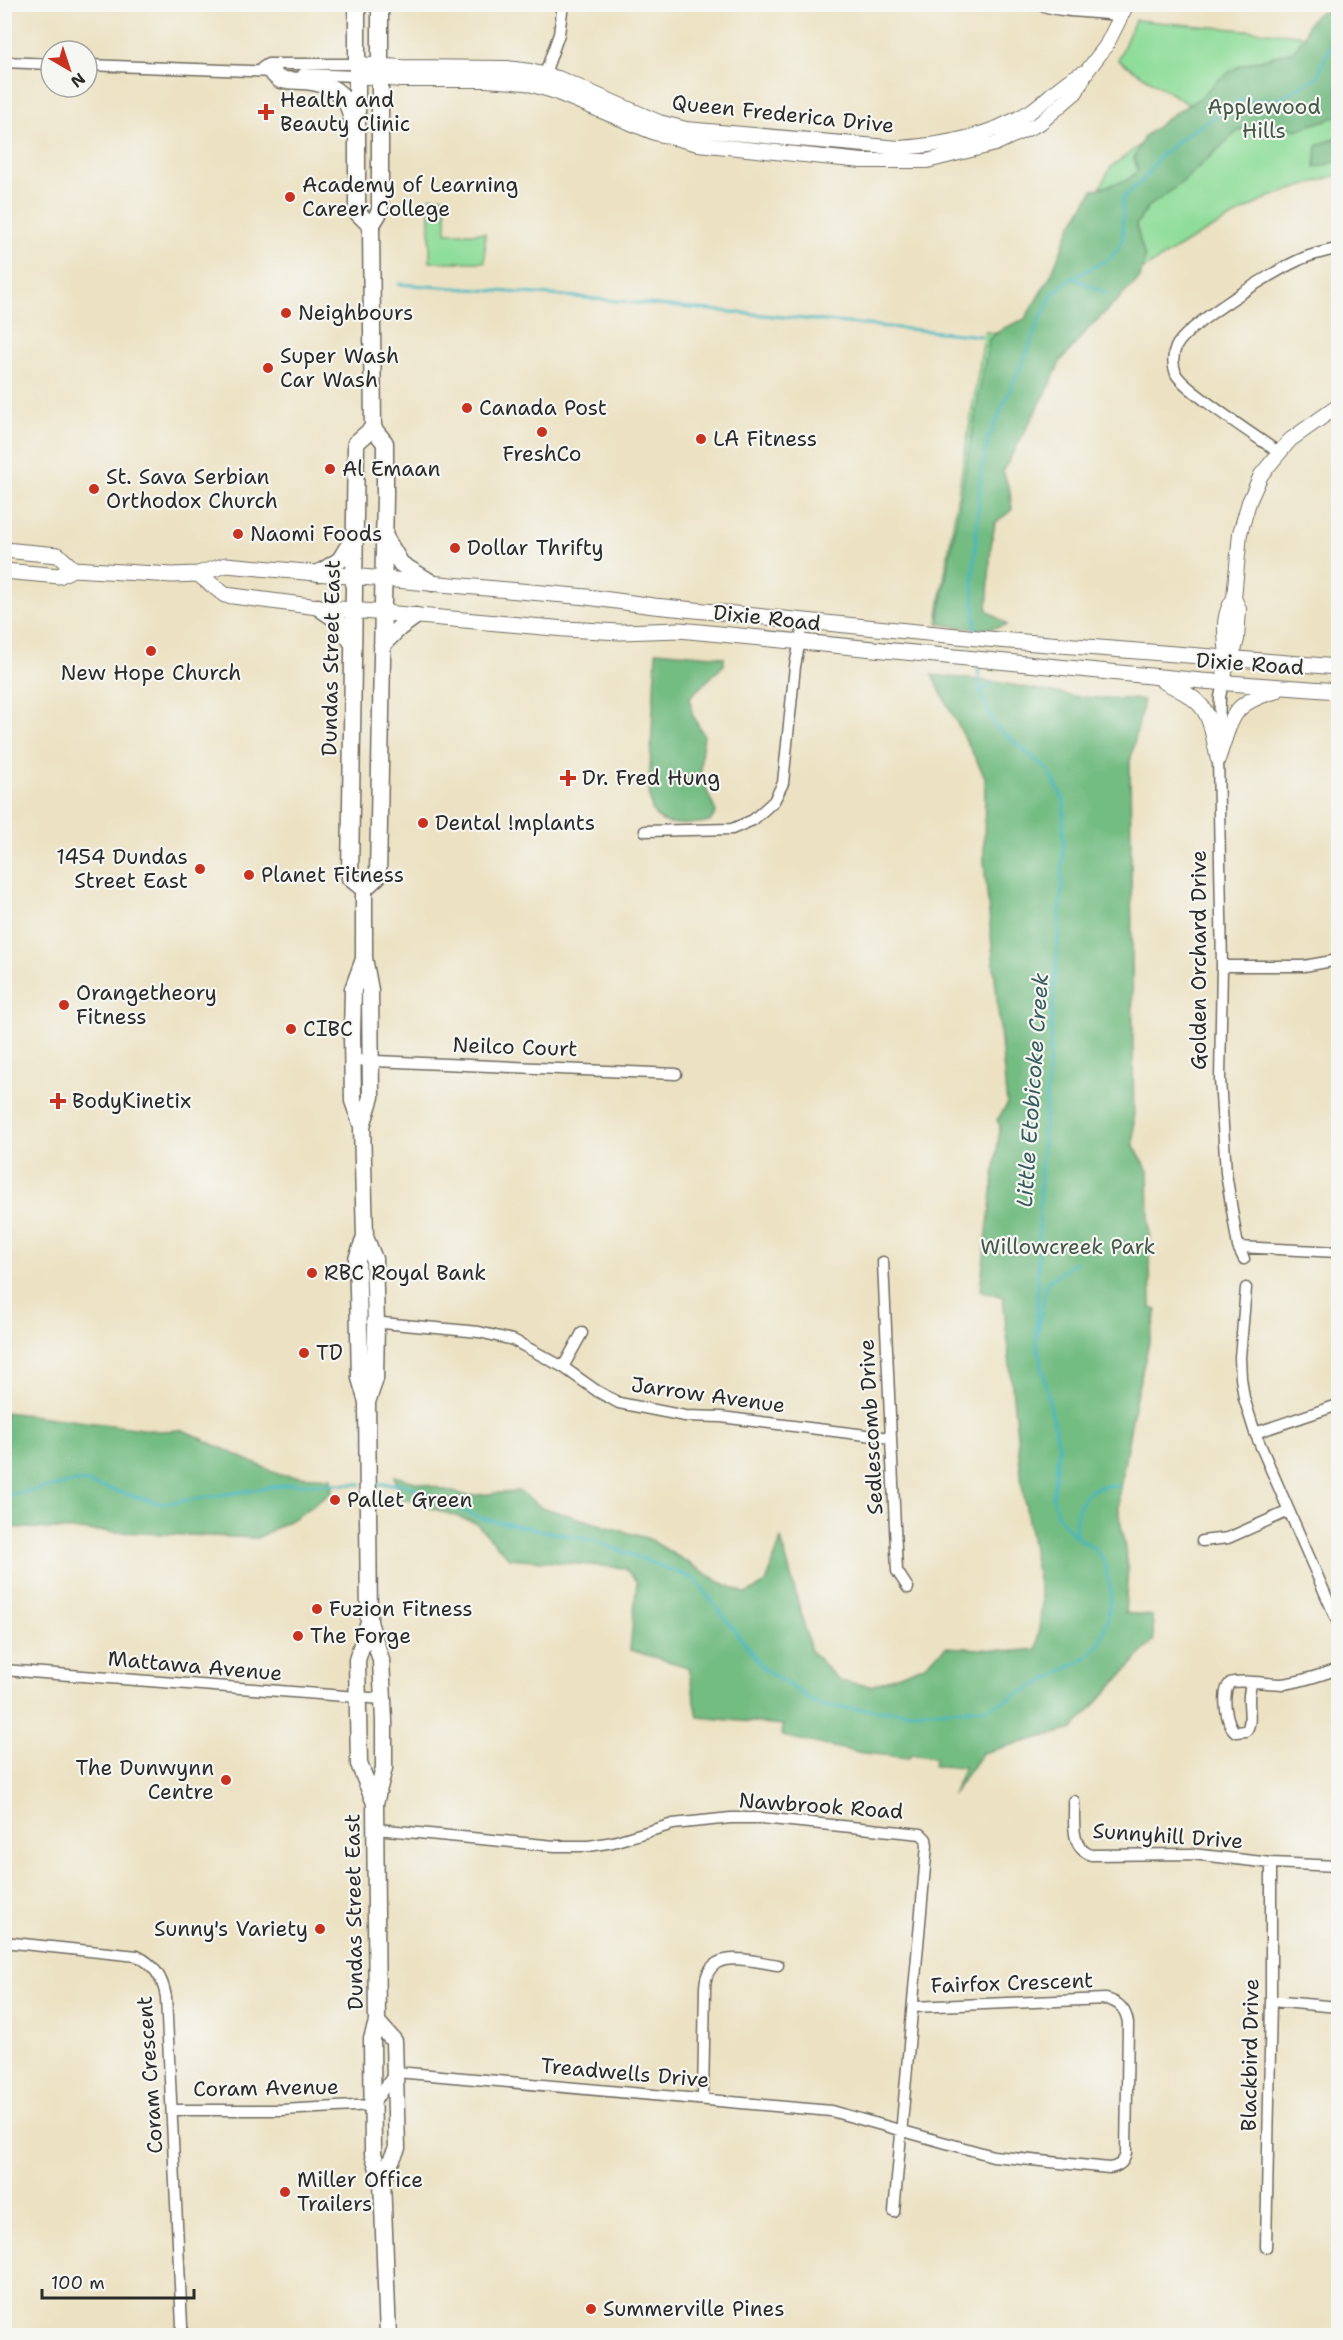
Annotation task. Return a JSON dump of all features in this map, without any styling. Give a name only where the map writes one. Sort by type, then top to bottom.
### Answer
[{"type":"main road","points":[[357,4],[357,212],[371,226]]},
{"type":"main road","points":[[364,889],[378,876],[386,443],[373,428],[371,226],[380,211],[380,4]]},
{"type":"main road","points":[[263,71],[280,80],[318,81],[335,90],[350,109],[357,145]]},
{"type":"main road","name":"Dundas Street East","points":[[373,428],[356,443],[350,878],[364,889],[364,958],[370,990],[370,1097],[362,1126],[365,1237],[357,1259],[358,1320],[360,1378],[367,1402],[366,1501],[369,1622],[381,1660],[384,1768],[375,1803],[377,2022],[372,2039],[366,2106],[373,2154],[382,2180],[388,2336]]},
{"type":"main road","points":[[319,573],[340,560],[356,534]]},
{"type":"main road","points":[[384,535],[401,564],[432,583]]},
{"type":"main road","name":"Dixie Road","points":[[4,550],[58,555],[73,569]]},
{"type":"main road","name":"Dixie Road","points":[[4,572],[59,576],[73,569],[172,575],[198,574],[226,565],[432,583],[943,635],[1338,667]]},
{"type":"main road","name":"Dixie Road","points":[[198,574],[225,595],[318,607],[620,632],[680,630],[1155,677],[1338,691]]},
{"type":"main road","points":[[318,607],[340,624],[354,645]]},
{"type":"main road","points":[[382,645],[399,628],[416,616]]},
{"type":"main road","points":[[1155,677],[1189,694],[1200,703],[1210,720],[1218,758]]},
{"type":"main road","points":[[1218,758],[1238,709],[1256,696],[1290,688]]},
{"type":"main road","name":"Dundas Street East","points":[[362,1126],[353,1101],[352,1060],[353,989],[364,958]]},
{"type":"main road","name":"Dundas Street East","points":[[365,1237],[374,1258],[376,1323],[375,1379],[367,1402]]},
{"type":"main road","name":"Dundas Street East","points":[[369,1622],[357,1660],[359,1764],[375,1803]]},
{"type":"main road","name":"Dundas Street East","points":[[377,2022],[394,2041],[395,2072],[397,2148],[382,2180]]},
{"type":"street","points":[[543,80],[559,34],[564,4]]},
{"type":"street","points":[[1038,4],[1054,8],[1102,12],[1124,10]]},
{"type":"street","name":"Queen Frederica Drive","points":[[357,70],[380,72],[507,68],[659,122],[686,129],[899,148],[930,146],[956,142],[1000,127],[1033,110],[1067,82],[1088,71],[1106,46],[1124,10]]},
{"type":"street","points":[[4,62],[39,63]]},
{"type":"street","points":[[99,65],[263,71],[268,64],[357,70]]},
{"type":"street","points":[[1278,452],[1177,377],[1173,364],[1176,347],[1187,333],[1250,287],[1300,259],[1338,248]]},
{"type":"street","name":"Golden Orchard Drive","points":[[1244,1259],[1238,1246],[1222,1133],[1218,758],[1220,697],[1227,658],[1235,647],[1237,639],[1239,609],[1234,598],[1240,532],[1261,475],[1278,452],[1302,430],[1338,406]]},
{"type":"street","points":[[645,831],[732,829],[753,820],[774,801],[783,783],[799,643],[804,620]]},
{"type":"street","points":[[1222,966],[1305,966],[1338,960]]},
{"type":"street","name":"Neilco Court","points":[[352,1060],[676,1074]]},
{"type":"street","points":[[1238,1246],[1338,1252]]},
{"type":"street","name":"Sedlescomb Drive","points":[[883,1262],[897,1571],[908,1588]]},
{"type":"street","points":[[1246,1288],[1240,1378],[1256,1433],[1338,1623]]},
{"type":"street","name":"Jarrow Avenue","points":[[358,1320],[490,1334],[513,1340],[563,1366],[597,1391],[619,1403],[684,1416],[721,1417],[890,1438]]},
{"type":"street","points":[[563,1366],[582,1333]]},
{"type":"street","points":[[1256,1433],[1338,1405]]},
{"type":"street","points":[[1202,1541],[1228,1538],[1289,1511]]},
{"type":"street","points":[[1252,1683],[1248,1694],[1249,1727],[1243,1732],[1236,1732],[1229,1725],[1225,1690],[1228,1684],[1234,1681],[1293,1682],[1338,1669]]},
{"type":"street","name":"Mattawa Avenue","points":[[4,1670],[383,1699]]},
{"type":"street","name":"Sunnyhill Drive","points":[[1074,1801],[1075,1839],[1082,1851],[1091,1855],[1192,1854],[1271,1863],[1338,1866]]},
{"type":"street","name":"Nawbrook Road","points":[[376,1829],[555,1846],[589,1846],[613,1842],[673,1824],[731,1818],[761,1818],[921,1834],[926,1839],[927,1845],[894,2212]]},
{"type":"street","name":"Blackbird Drive","points":[[1266,2247],[1271,1863]]},
{"type":"street","name":"Coram Crescent","points":[[4,1942],[137,1956],[147,1962],[160,1977],[166,1997],[173,2110],[182,2326],[180,2336]]},
{"type":"street","points":[[703,2099],[705,1978],[708,1970],[712,1964],[724,1959],[778,1965]]},
{"type":"street","name":"Fairfox Crescent","points":[[901,2131],[993,2156],[1025,2160],[1112,2168],[1121,2164],[1126,2153],[1128,2023],[1126,2012],[1119,2004],[1106,1999],[913,2007]]},
{"type":"street","points":[[1271,2001],[1338,2007]]},
{"type":"street","points":[[366,2106],[395,2072]]},
{"type":"street","name":"Treadwells Drive","points":[[395,2072],[831,2111],[901,2131]]},
{"type":"street","name":"Coram Avenue","points":[[173,2110],[282,2110],[366,2106]]},
{"type":"green space","name":"Applewood Hills","points":[[1338,6],[1338,122],[1335,117],[1296,130],[1271,123],[1238,131],[1179,185],[1147,208],[1136,225],[1145,258],[1140,278],[1088,329],[1060,362],[1046,393],[1003,471],[1010,492],[1012,510],[995,523],[991,546],[987,610],[1007,625],[973,629],[938,623],[989,339],[1004,328],[1025,319],[1051,275],[1070,228],[1093,190],[1127,180],[1138,171],[1134,158],[1144,137],[1173,114],[1200,98],[1218,80],[1239,66],[1293,51],[1304,38],[1308,24],[1315,15]]},
{"type":"green space","name":"Applewood Hills","points":[[1135,20],[1310,36],[1338,22],[1338,175],[1269,197],[1196,237],[1145,268],[1059,330],[996,459],[940,624],[938,614],[985,332],[1022,335],[1111,167],[1191,106],[1118,60]]},
{"type":"green space","points":[[1338,137],[1338,161],[1315,168],[1317,146]]},
{"type":"green space","points":[[430,197],[446,197],[446,233],[485,233],[485,262],[430,262]]},
{"type":"green space","points":[[656,651],[724,657],[724,665],[690,697],[692,714],[704,736],[701,759],[702,776],[716,812],[710,822],[669,823],[656,816],[652,809],[649,789]]},
{"type":"green space","name":"Willowcreek Park","points":[[932,675],[995,682],[1079,697],[1144,700],[1130,762],[1134,1146],[1148,1171],[1151,1308],[1157,1309],[1135,1401],[1119,1494],[1119,1514],[1128,1567],[1125,1613],[1152,1616],[1154,1640],[1073,1729],[982,1753],[952,1795],[964,1767],[934,1766],[935,1758],[911,1754],[909,1758],[856,1752],[782,1736],[783,1725],[698,1717],[688,1667],[630,1650],[637,1582],[625,1568],[509,1558],[476,1523],[399,1497],[394,1476],[468,1496],[519,1491],[541,1507],[649,1539],[718,1581],[746,1594],[766,1583],[781,1539],[811,1651],[839,1681],[871,1686],[923,1666],[946,1647],[1016,1651],[1037,1649],[1042,1602],[1022,1485],[1003,1297],[980,1290],[1000,1126],[997,1120],[1007,1105],[984,861],[985,777]]},
{"type":"green space","points":[[5,1412],[159,1431],[183,1430],[280,1475],[331,1478],[332,1492],[298,1516],[257,1538],[5,1527]]},
{"type":"waterway","name":"Little Etobicoke Creek","points":[[976,632],[973,580],[981,470],[989,437],[1053,294],[1068,280],[1109,259],[1118,249],[1123,238],[1122,199],[1145,178],[1157,159],[1183,137],[1239,101],[1277,100],[1317,77],[1338,29]]},
{"type":"waterway","points":[[1073,278],[1106,293]]},
{"type":"waterway","points":[[399,284],[565,296],[981,336]]},
{"type":"waterway","name":"Little Etobicoke Creek","points":[[373,1484],[405,1484],[479,1518],[595,1541],[695,1579],[764,1669],[820,1706],[905,1712],[988,1708],[1041,1683],[1085,1658],[1100,1644],[1108,1617],[1111,1593],[1104,1561],[1092,1547],[1075,1536],[1057,1515],[1053,1497],[1059,1446],[1036,1340],[1041,1170],[1062,885],[1064,801],[1049,771],[995,726],[980,692],[978,663]]},
{"type":"waterway","points":[[981,691],[992,684]]},
{"type":"waterway","points":[[1038,1331],[1047,1282],[1076,1262]]},
{"type":"waterway","name":"Little Etobicoke Creek","points":[[4,1496],[81,1481],[162,1504],[292,1484],[361,1484]]},
{"type":"waterway","points":[[1075,1536],[1077,1515],[1083,1498],[1097,1488],[1118,1486]]},
{"type":"place","name":"Health and Beauty Clinic","points":[[266,112]]},
{"type":"place","name":"Academy of Learning Career College","points":[[290,197]]},
{"type":"place","name":"Neighbours","points":[[286,313]]},
{"type":"place","name":"Super Wash Car Wash","points":[[268,368]]},
{"type":"place","name":"Canada Post","points":[[467,408]]},
{"type":"place","name":"FreshCo","points":[[542,432]]},
{"type":"place","name":"LA Fitness","points":[[701,439]]},
{"type":"place","name":"Al Emaan","points":[[330,469]]},
{"type":"place","name":"St. Sava Serbian Orthodox Church","points":[[94,489]]},
{"type":"place","name":"Naomi Foods","points":[[238,534]]},
{"type":"place","name":"Dollar Thrifty","points":[[455,548]]},
{"type":"place","name":"New Hope Church","points":[[151,651]]},
{"type":"place","name":"Dr. Fred Hung","points":[[568,778]]},
{"type":"place","name":"Dental !mplants","points":[[423,823]]},
{"type":"place","name":"1454 Dundas Street East","points":[[200,869]]},
{"type":"place","name":"Planet Fitness","points":[[249,875]]},
{"type":"place","name":"Orangetheory Fitness","points":[[64,1005]]},
{"type":"place","name":"CIBC","points":[[291,1029]]},
{"type":"place","name":"BodyKinetix","points":[[58,1101]]},
{"type":"place","name":"RBC Royal Bank","points":[[312,1273]]},
{"type":"place","name":"TD","points":[[304,1353]]},
{"type":"place","name":"Pallet Green","points":[[335,1500]]},
{"type":"place","name":"Fuzion Fitness","points":[[317,1609]]},
{"type":"place","name":"The Forge","points":[[298,1636]]},
{"type":"place","name":"The Dunwynn Centre","points":[[226,1780]]},
{"type":"place","name":"Sunny's Variety","points":[[320,1929]]},
{"type":"place","name":"Miller Office Trailers","points":[[285,2192]]},
{"type":"place","name":"Summerville Pines","points":[[591,2309]]}]
